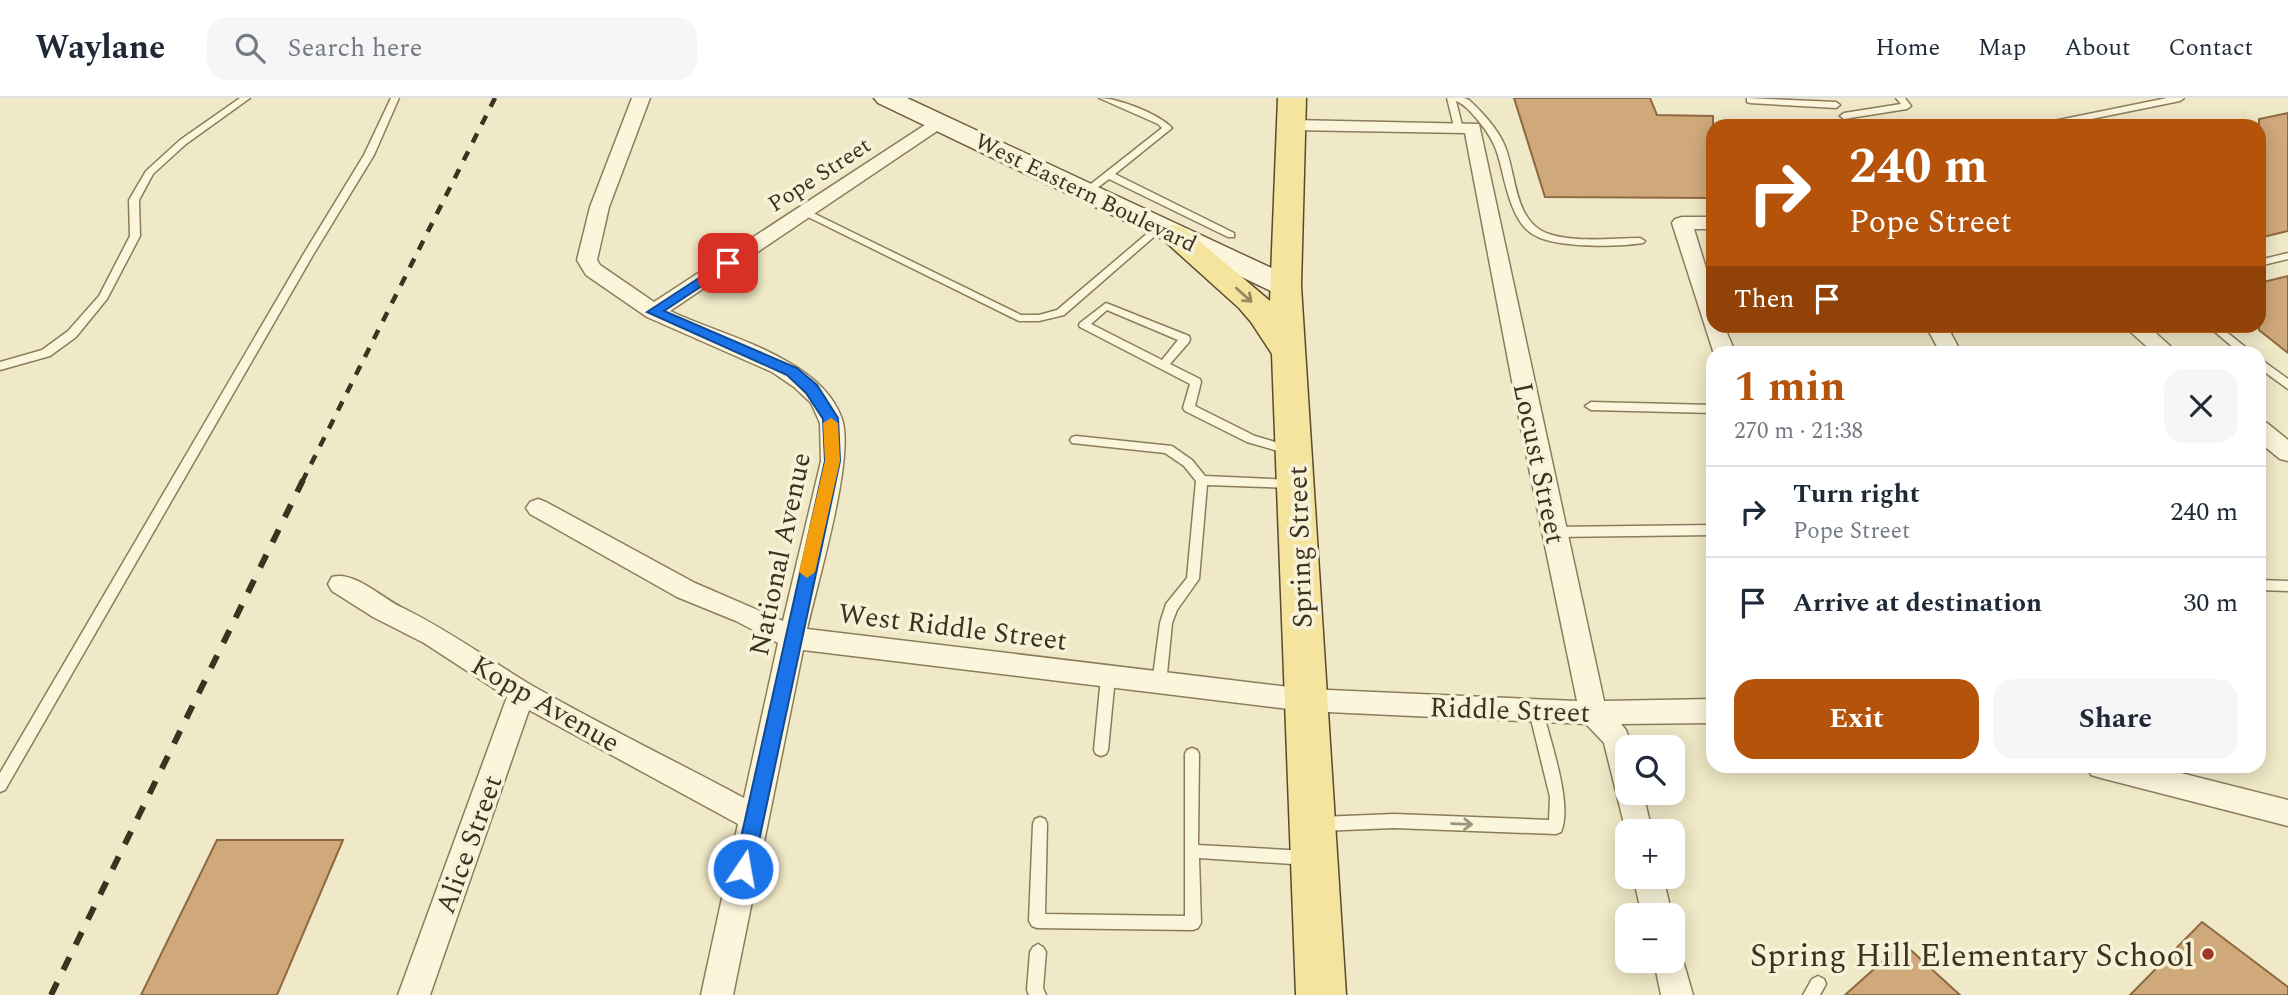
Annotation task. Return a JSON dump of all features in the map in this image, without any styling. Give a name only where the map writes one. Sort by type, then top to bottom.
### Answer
[{"type":"main road","name":"West Eastern Boulevard","points":[[887,98],[1285,286]]},
{"type":"main road","name":"Spring Street","points":[[1292,112],[1285,286],[1321,995]]},
{"type":"main road","points":[[1166,231],[1250,300],[1288,353]]},
{"type":"street","name":"National Avenue","points":[[641,98],[610,177],[588,245],[587,260],[593,270],[654,312],[792,372],[811,389],[830,418],[833,461],[792,638],[717,995]]},
{"type":"street","points":[[1292,112],[1466,129]]},
{"type":"street","name":"Pope Street","points":[[654,312],[940,122]]},
{"type":"street","name":"Locust Street","points":[[1466,129],[1593,713],[1615,737]]},
{"type":"street","points":[[1706,223],[1682,223],[1706,300]]},
{"type":"street","points":[[2144,333],[2159,346]]},
{"type":"street","points":[[2266,435],[2288,453]]},
{"type":"street","name":"West Riddle Street","points":[[538,508],[686,590],[745,614],[792,638],[1306,700]]},
{"type":"street","name":"Kopp Avenue","points":[[341,584],[382,610],[433,635],[522,693],[754,818]]},
{"type":"street","name":"Alice Street","points":[[414,995],[522,693]]},
{"type":"street","name":"Riddle Street","points":[[1306,700],[1593,713],[1706,711]]},
{"type":"street","points":[[2154,773],[2191,778],[2288,813]]},
{"type":"street","points":[[1672,973],[1677,995]]},
{"type":"lane","points":[[0,366],[46,353],[72,334],[103,298],[135,236],[134,200],[149,173],[183,142],[246,98]]},
{"type":"lane","points":[[0,786],[308,255],[369,155],[395,98]]},
{"type":"lane","points":[[1085,193],[1168,128],[1161,122],[1103,98]]},
{"type":"lane","points":[[1451,98],[1466,129]]},
{"type":"lane","points":[[1451,98],[1463,100],[1470,105],[1494,134],[1503,152],[1521,215],[1530,228],[1539,234],[1565,240],[1640,241]]},
{"type":"lane","points":[[1844,116],[1908,106],[1900,98]]},
{"type":"lane","points":[[2078,119],[2180,98]]},
{"type":"lane","points":[[1750,100],[1833,101],[1846,119]]},
{"type":"lane","points":[[1109,175],[1231,235]]},
{"type":"lane","points":[[805,212],[1019,318],[1039,318],[1060,313],[1166,231]]},
{"type":"lane","points":[[2266,261],[2288,256]]},
{"type":"lane","points":[[1163,366],[1185,339],[1106,306],[1084,325],[1143,356],[1163,366],[1196,382],[1188,408],[1251,439],[1296,468]]},
{"type":"lane","points":[[2222,333],[2239,346]]},
{"type":"lane","points":[[2266,368],[2288,385]]},
{"type":"lane","points":[[1591,407],[1706,409]]},
{"type":"lane","points":[[1076,440],[1168,449],[1188,463],[1202,480],[1193,579],[1171,608],[1166,623],[1158,684]]},
{"type":"lane","points":[[1202,480],[1296,468]]},
{"type":"lane","points":[[1554,532],[1706,530]]},
{"type":"lane","points":[[2266,585],[2288,586]]},
{"type":"lane","points":[[1101,750],[1108,677]]},
{"type":"lane","points":[[1191,851],[1313,841],[1394,821],[1556,827],[1558,797],[1536,711]]},
{"type":"lane","points":[[1040,824],[1037,921],[1193,923],[1192,754]]},
{"type":"lane","points":[[1038,952],[1035,990],[1038,995]]},
{"type":"building","points":[[1514,98],[1650,98],[1657,115],[1713,116],[1713,119],[1706,119],[1706,198],[1545,197]]},
{"type":"building","points":[[2288,113],[2288,231],[2266,236],[2266,119],[2259,119]]},
{"type":"building","points":[[2288,276],[2288,353],[2263,333],[2266,333],[2266,281]]},
{"type":"building","points":[[217,840],[343,840],[277,995],[141,995]]},
{"type":"building","name":"Spring Hill Elementary School","points":[[2202,922],[2288,987],[2288,995],[2130,995]]},
{"type":"building","name":"Spring Hill Elementary School","points":[[1903,943],[1960,995],[1845,995]]},
{"type":"railway","points":[[303,480],[495,98]]},
{"type":"railway","points":[[51,995],[303,480]]},
{"type":"slow traffic","points":[[807,572],[833,461],[831,423]]},
{"type":"place","name":"Spring Hill Elementary School","points":[[2208,954]]},
{"type":"route","points":[[728,263],[654,312],[792,372],[822,402],[830,418],[833,461],[743,869]]}]
